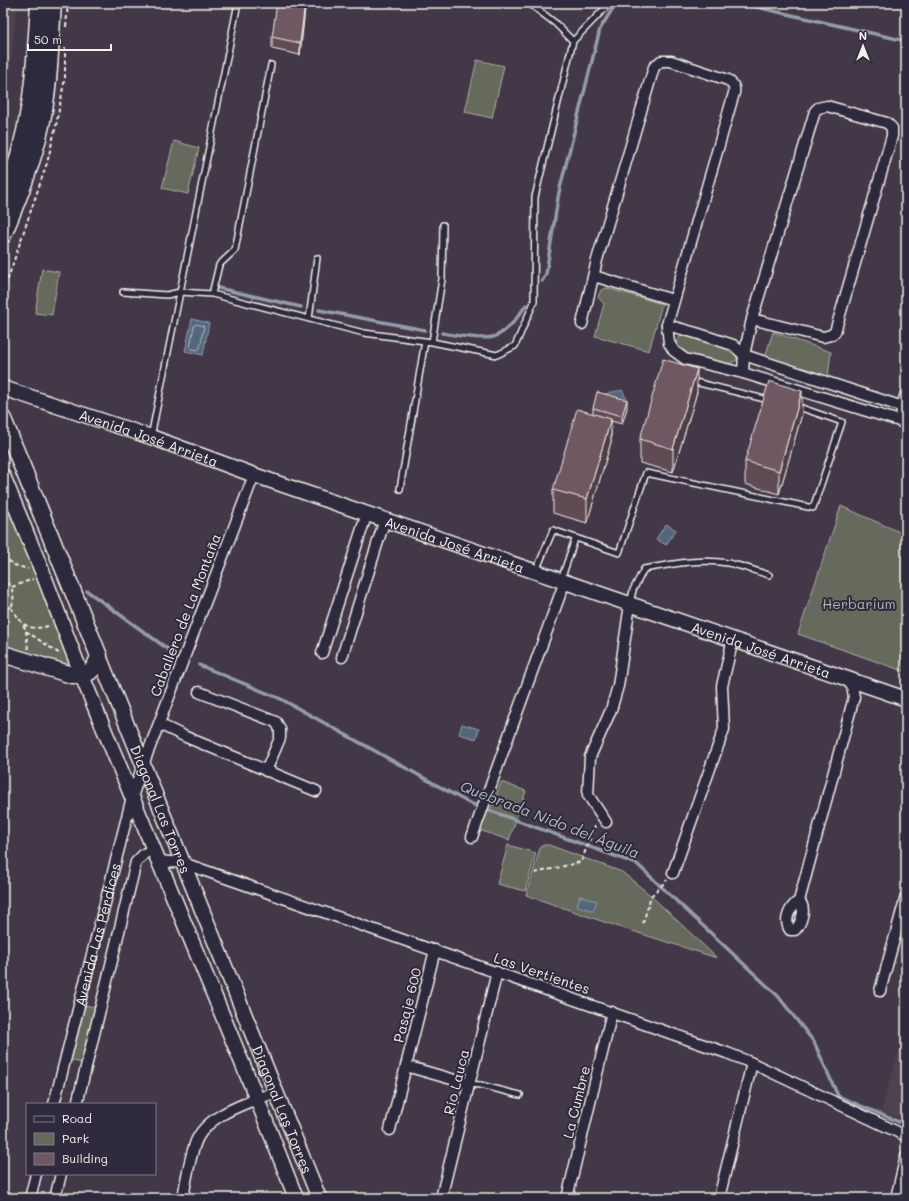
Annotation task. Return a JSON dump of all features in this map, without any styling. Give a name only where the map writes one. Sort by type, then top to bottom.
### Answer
[{"type":"main road","points":[[3,201],[20,158],[28,122],[34,82],[39,3]]},
{"type":"main road","points":[[3,235],[31,164],[42,124],[48,82],[53,3]]},
{"type":"main road","name":"Avenida José Arrieta","points":[[3,388],[151,437],[254,475],[906,699]]},
{"type":"main road","name":"Diagonal Las Torres","points":[[3,419],[319,1198]]},
{"type":"main road","name":"Diagonal Las Torres","points":[[3,476],[44,576],[82,676],[257,1099],[296,1198]]},
{"type":"main road","points":[[3,654],[72,675],[82,676],[89,673],[94,668],[99,656]]},
{"type":"street","points":[[582,324],[594,276],[654,67],[661,61],[671,61],[728,80],[735,88],[667,325],[669,343],[674,351],[685,359],[743,373],[903,423],[906,393]]},
{"type":"street","points":[[743,373],[744,355],[752,319],[815,111],[818,108],[827,106],[888,123],[892,128],[892,136],[835,332],[831,335],[823,337],[752,319]]},
{"type":"street","points":[[594,276],[674,300]]},
{"type":"street","points":[[667,325],[734,345],[744,355],[904,408]]},
{"type":"street","name":"Caballero de La Montaña","points":[[143,765],[254,475]]},
{"type":"street","points":[[322,653],[367,513]]},
{"type":"street","points":[[342,657],[385,519]]},
{"type":"street","points":[[472,837],[563,581]]},
{"type":"street","points":[[606,822],[588,795],[590,757],[611,710],[618,686],[630,604]]},
{"type":"street","points":[[673,873],[724,729],[722,686],[733,639]]},
{"type":"street","points":[[799,901],[854,697],[852,686],[843,677]]},
{"type":"street","points":[[854,697],[862,690],[877,689]]},
{"type":"street","points":[[199,692],[276,722],[280,729],[280,738],[266,771]]},
{"type":"street","points":[[159,724],[186,738],[316,791]]},
{"type":"street","name":"Avenida Las Perdices","points":[[54,1103],[132,797],[143,765]]},
{"type":"street","name":"Avenida Las Perdices","points":[[78,1103],[136,862],[144,854],[156,855]]},
{"type":"street","name":"Las Vertientes","points":[[156,855],[435,950],[720,1050],[752,1063],[906,1136]]},
{"type":"street","points":[[880,991],[906,896]]},
{"type":"street","name":"Pasaje 600","points":[[390,1130],[435,950]]},
{"type":"street","name":"Río Lauca","points":[[441,1198],[497,972]]},
{"type":"street","name":"La Cumbre","points":[[567,1198],[612,1012]]},
{"type":"street","points":[[719,1198],[752,1063]]},
{"type":"street","points":[[406,1066],[470,1084]]},
{"type":"street","points":[[182,1198],[195,1143],[200,1132],[216,1119],[230,1111],[276,1092]]},
{"type":"street","points":[[896,1198],[906,1156]]},
{"type":"street","points":[[30,1198],[36,1175]]},
{"type":"street","points":[[55,1198],[61,1175]]},
{"type":"lane","points":[[151,437],[238,3]]},
{"type":"lane","points":[[529,3],[573,41]]},
{"type":"lane","points":[[123,292],[167,295],[180,292],[212,294],[364,333],[432,342],[497,355],[515,346],[534,302],[535,197],[573,41],[610,3]]},
{"type":"lane","points":[[212,294],[219,265],[235,250],[271,65]]},
{"type":"lane","points":[[432,342],[442,279],[443,225]]},
{"type":"lane","points":[[309,319],[317,258]]},
{"type":"lane","points":[[400,489],[425,341]]},
{"type":"lane","points":[[686,380],[773,400]]},
{"type":"lane","points":[[536,571],[553,530],[575,539],[619,553],[646,473],[813,508],[842,422],[802,407],[787,404]]},
{"type":"lane","points":[[563,581],[575,539]]},
{"type":"lane","points":[[630,604],[633,590],[644,569],[703,561],[727,563],[769,575]]},
{"type":"lane","points":[[470,1084],[520,1095]]},
{"type":"path","points":[[3,556],[14,565],[44,576]]},
{"type":"path","points":[[12,587],[44,576]]},
{"type":"path","points":[[3,578],[12,587],[14,597],[11,608]]},
{"type":"path","points":[[3,605],[11,608],[23,624],[26,631],[62,656]]},
{"type":"path","points":[[23,624],[28,627],[39,628],[61,621]]},
{"type":"path","points":[[535,873],[581,862],[590,839]]},
{"type":"path","points":[[643,923],[651,896],[664,883]]},
{"type":"shaded area","points":[[3,3],[17,3],[3,124]]},
{"type":"shaded area","points":[[906,1027],[906,1120],[881,1112]]},
{"type":"green space","points":[[477,60],[504,66],[492,118],[465,112]]},
{"type":"green space","points":[[174,141],[199,148],[188,194],[162,188]]},
{"type":"green space","points":[[42,269],[59,272],[52,315],[35,313]]},
{"type":"green space","points":[[607,288],[662,304],[649,351],[595,336],[604,304],[598,297],[601,290]]},
{"type":"green space","points":[[773,332],[831,352],[828,377],[765,357]]},
{"type":"green space","points":[[683,334],[729,347],[735,351],[737,360],[729,364],[685,355],[677,350],[676,341]]},
{"type":"green space","points":[[3,490],[76,674],[3,652]]},
{"type":"green space","name":"Herbarium","points":[[841,506],[906,535],[906,672],[798,634]]},
{"type":"green space","points":[[501,782],[526,791],[509,840],[479,830],[483,820],[492,806]]},
{"type":"green space","points":[[508,845],[536,853],[525,891],[497,884]]},
{"type":"green space","points":[[541,845],[549,845],[622,872],[649,894],[717,958],[604,922],[526,895]]},
{"type":"green space","points":[[85,1005],[95,1007],[81,1063],[71,1060]]},
{"type":"water","points":[[192,319],[209,323],[203,355],[185,351]]},
{"type":"water","points":[[622,390],[627,399],[624,406],[601,395]]},
{"type":"water","points":[[666,524],[676,530],[666,545],[656,539]]},
{"type":"water","points":[[462,724],[479,729],[476,739],[459,734]]},
{"type":"water","points":[[580,896],[597,901],[593,911],[577,906]]},
{"type":"building","points":[[277,3],[305,3],[300,43],[272,37]]},
{"type":"building","points":[[663,359],[697,369],[673,449],[640,439]]},
{"type":"building","points":[[769,381],[802,391],[779,471],[745,461]]},
{"type":"building","points":[[597,392],[627,400],[622,416],[593,408]]},
{"type":"building","points":[[577,409],[611,419],[587,499],[553,490]]},
{"type":"waterway","points":[[542,281],[546,274],[559,192],[600,29],[616,3]]},
{"type":"waterway","points":[[739,3],[906,41]]},
{"type":"waterway","points":[[218,288],[301,307]]},
{"type":"waterway","points":[[442,333],[475,338],[493,337],[508,328],[526,305]]},
{"type":"waterway","points":[[319,310],[425,330]]},
{"type":"waterway","name":"Quebrada Nido del Águila","points":[[87,591],[172,652]]},
{"type":"waterway","name":"Quebrada Nido del Águila","points":[[199,665],[281,699],[469,803],[637,864],[778,996],[814,1042],[838,1096],[906,1125]]}]
